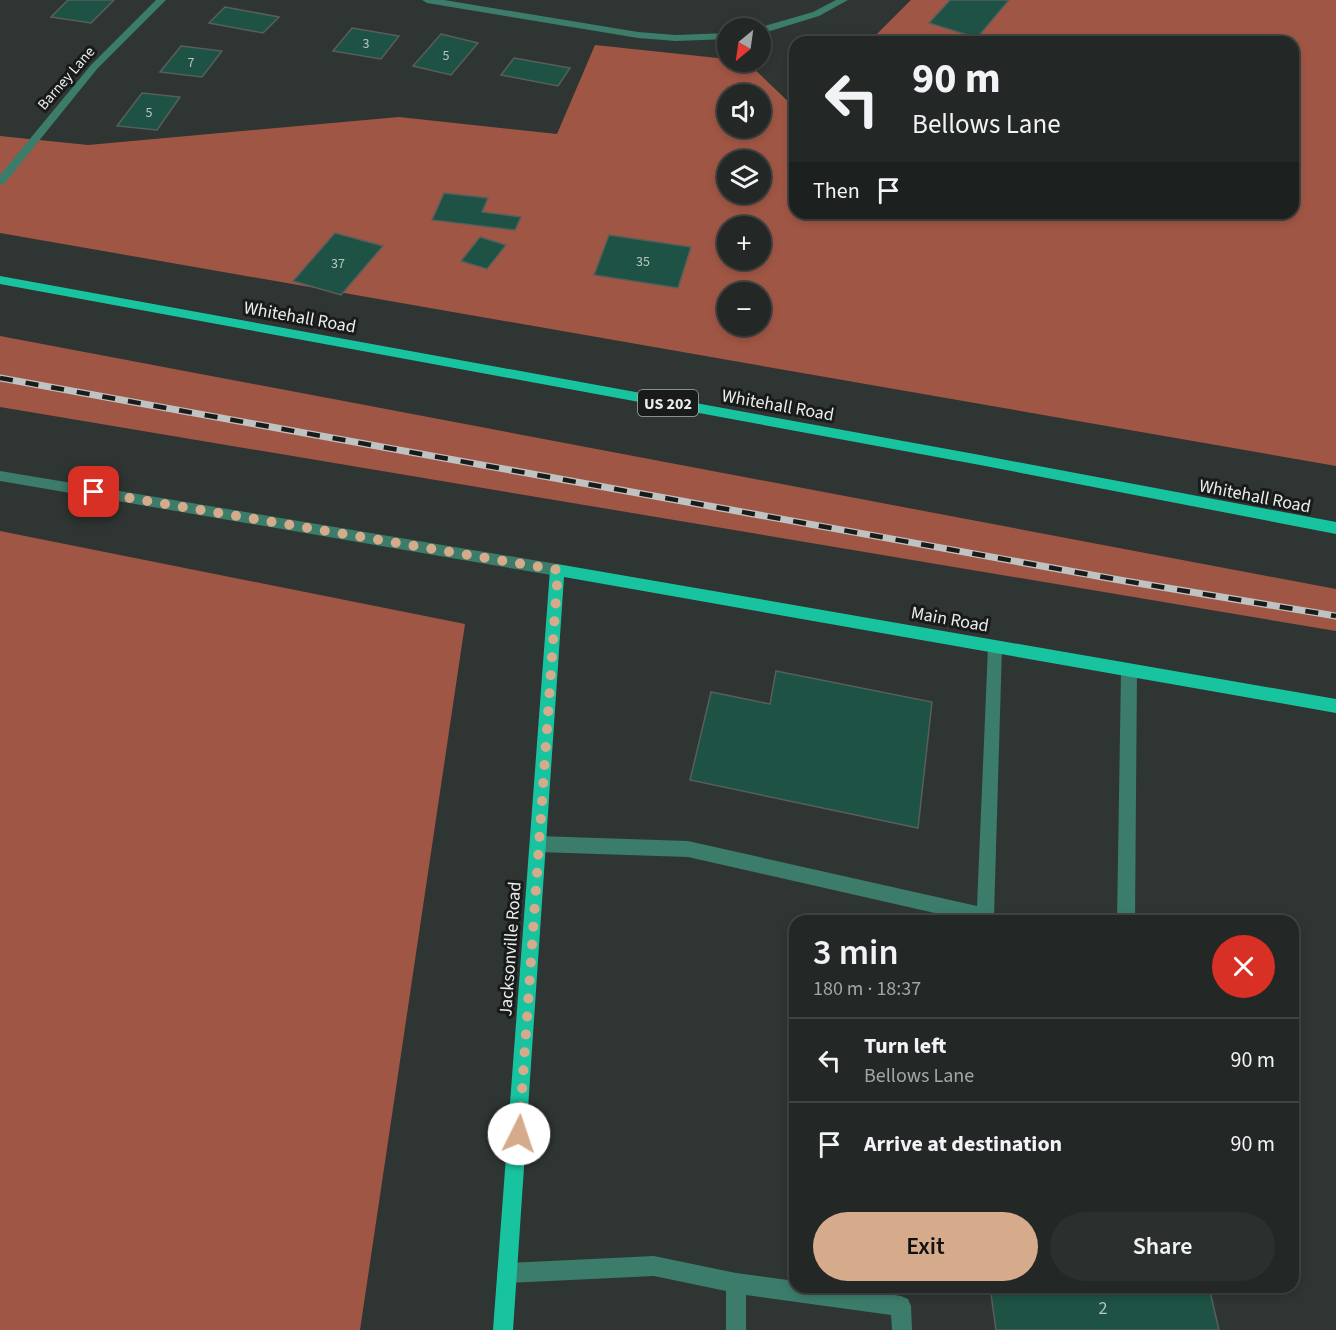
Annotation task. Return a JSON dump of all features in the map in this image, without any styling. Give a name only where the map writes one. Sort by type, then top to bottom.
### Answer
[{"type":"main road","name":"Whitehall Road","points":[[0,280],[980,460],[1336,528]]},
{"type":"main road","name":"Main Road","points":[[558,570],[1336,706]]},
{"type":"main road","name":"Jacksonville Road","points":[[502,1330],[558,570]]},
{"type":"street","name":"Barney Lane","points":[[0,182],[94,67],[161,0]]},
{"type":"street","points":[[428,0],[638,35],[676,38],[717,36]]},
{"type":"street","points":[[771,28],[814,15],[843,0]]},
{"type":"street","points":[[0,476],[558,570]]},
{"type":"street","points":[[985,915],[995,647]]},
{"type":"street","points":[[1126,915],[1129,671]]},
{"type":"street","points":[[538,844],[688,849],[972,915]]},
{"type":"street","points":[[507,1273],[654,1266],[789,1290]]},
{"type":"street","points":[[736,1282],[736,1330]]},
{"type":"street","points":[[812,1293],[901,1306],[902,1330]]},
{"type":"shaded area","points":[[911,0],[1336,0],[1336,466],[0,233],[0,136],[88,145],[399,117],[557,134],[595,45],[717,58],[717,72],[757,72],[770,84],[717,84],[717,138],[771,138],[771,85],[789,102],[789,219],[1299,219],[1299,36],[876,35]]},
{"type":"shaded area","points":[[0,336],[1336,589],[1336,631],[0,407]]},
{"type":"shaded area","points":[[0,531],[465,624],[360,1330],[0,1330]]},
{"type":"building","points":[[68,0],[114,0],[91,23],[51,17]]},
{"type":"building","points":[[950,0],[1009,0],[979,36],[971,36],[929,23]]},
{"type":"building","points":[[225,7],[279,17],[263,33],[209,23]]},
{"type":"building","points":[[352,28],[399,36],[381,59],[333,51]]},
{"type":"building","points":[[441,34],[478,43],[451,75],[413,66]]},
{"type":"building","points":[[181,46],[222,51],[202,77],[160,72]]},
{"type":"building","points":[[514,58],[570,68],[558,86],[501,75]]},
{"type":"building","points":[[142,93],[180,97],[157,130],[117,126]]},
{"type":"building","points":[[444,193],[488,198],[482,212],[521,217],[515,230],[432,220]]},
{"type":"building","points":[[335,233],[383,246],[341,295],[293,281]]},
{"type":"building","points":[[609,235],[691,247],[678,288],[594,275]]},
{"type":"building","points":[[480,237],[506,245],[487,269],[461,261]]},
{"type":"building","points":[[776,671],[932,702],[918,828],[690,780],[711,692],[770,704]]},
{"type":"building","points":[[991,1293],[1210,1293],[1219,1330],[996,1330]]},
{"type":"railway","points":[[0,378],[1125,581],[1336,616]]},
{"type":"route","points":[[94,492],[558,570],[519,1134]]}]
